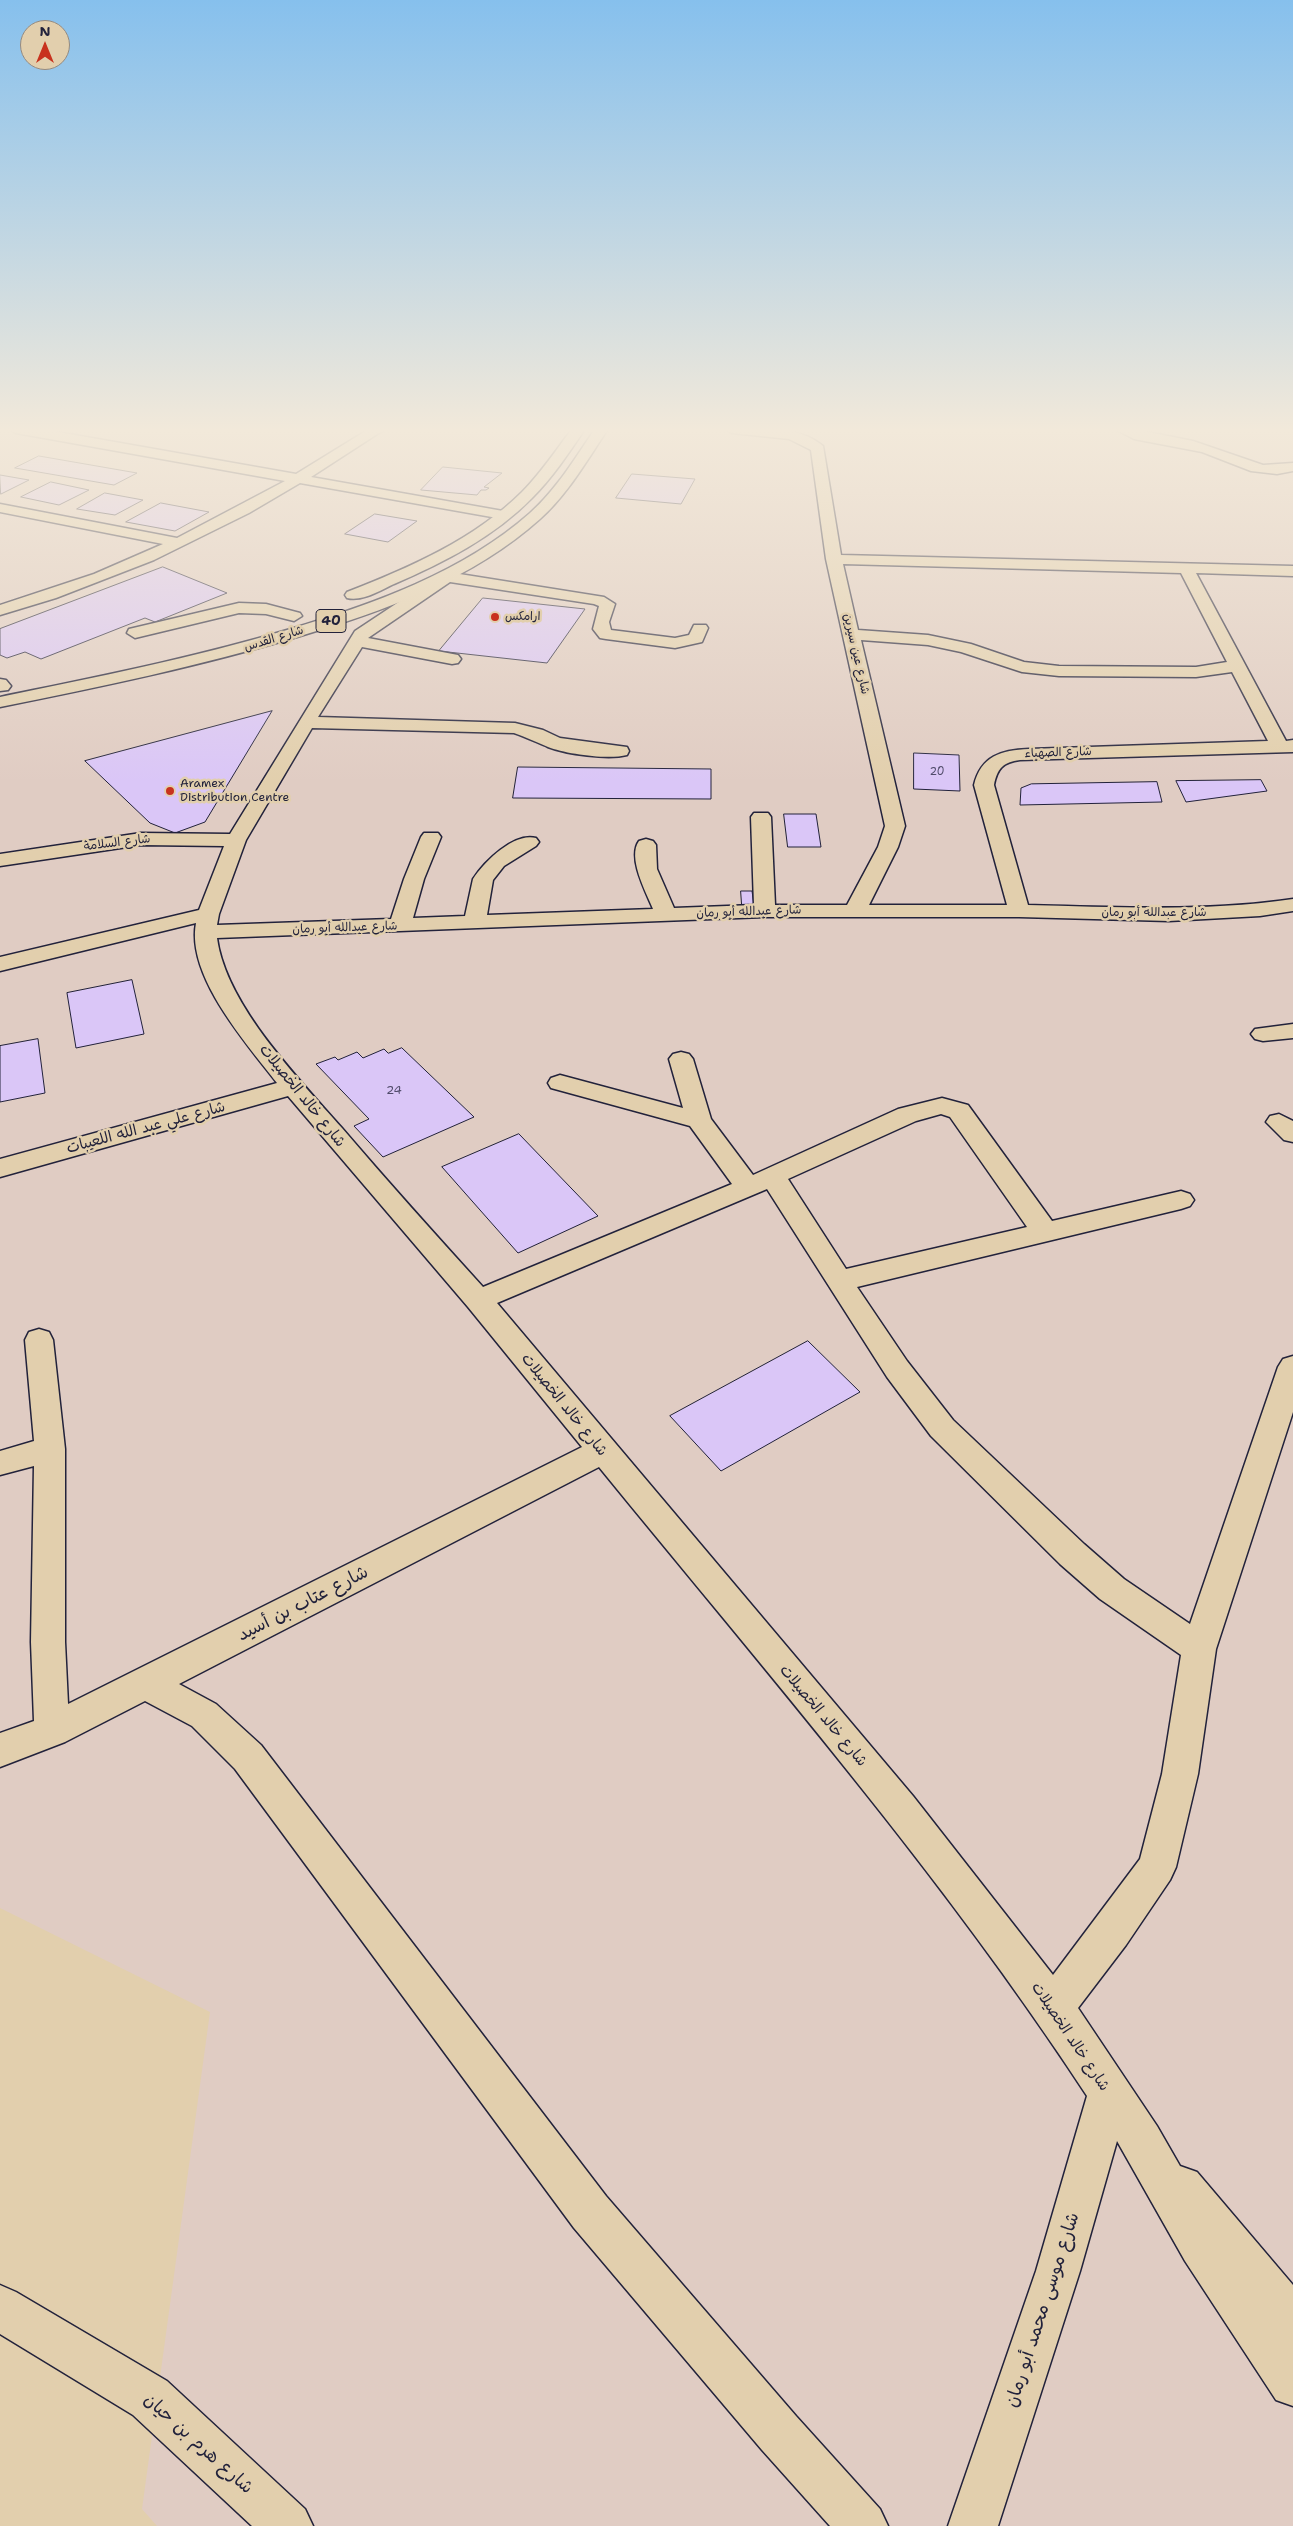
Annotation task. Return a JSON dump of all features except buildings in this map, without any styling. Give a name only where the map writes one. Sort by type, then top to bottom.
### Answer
[{"type":"main road","points":[[0,610],[99,576],[165,547]]},
{"type":"main road","name":"40","points":[[340,599],[403,574],[454,547]]},
{"type":"main road","name":"شارع القدس","points":[[0,689],[173,666],[244,648],[352,632],[397,599],[447,578],[494,547]]},
{"type":"main road","name":"شارع عين سيرين","points":[[832,547],[895,826],[893,840],[865,887],[856,909]]},
{"type":"main road","points":[[834,559],[1293,570]]},
{"type":"main road","name":"شارع الصهباء","points":[[1019,911],[984,785],[986,771],[996,760],[1014,755],[1287,746],[1238,666],[1186,568]]},
{"type":"main road","points":[[447,578],[598,600],[607,604],[607,610],[600,622],[600,629],[606,634],[674,643],[696,638],[700,628]]},
{"type":"main road","name":"شارع خالد الخصيلات","points":[[447,578],[352,632],[306,722],[236,840],[207,923],[208,955],[237,1015],[293,1087],[395,1207],[478,1300],[900,1808],[1053,2007],[1142,2141],[1202,2245],[1293,2383]]},
{"type":"main road","points":[[135,633],[239,608],[266,609],[294,616]]},
{"type":"main road","name":"شارع القدس","points":[[0,689],[178,648],[294,616],[312,609]]},
{"type":"main road","points":[[352,632],[452,659]]},
{"type":"main road","points":[[851,634],[928,640],[965,648],[1022,667],[1059,671],[1196,672],[1238,666]]},
{"type":"main road","points":[[306,722],[515,728],[537,734],[555,743],[587,749],[620,751]]},
{"type":"main road","points":[[761,817],[765,911]]},
{"type":"main road","points":[[400,925],[414,879],[431,837]]},
{"type":"main road","name":"شارع السلامة","points":[[0,860],[140,839],[236,840]]},
{"type":"main road","points":[[476,922],[483,879],[497,862],[529,842]]},
{"type":"main road","points":[[646,846],[647,869],[666,914]]},
{"type":"main road","name":"شارع عبدالله أبو رمان","points":[[0,964],[207,923],[400,925],[666,914],[856,909],[1169,915],[1260,910],[1293,905]]},
{"type":"main road","points":[[1263,1034],[1293,1032]]},
{"type":"main road","points":[[680,1059],[699,1120],[748,1187]]},
{"type":"main road","points":[[560,1082],[699,1120]]},
{"type":"main road","name":"شارع علي عبد الله اللعيبات","points":[[0,1168],[293,1087]]},
{"type":"main road","points":[[478,1300],[773,1177],[907,1115],[932,1107],[950,1107],[959,1111],[1045,1232]]},
{"type":"main road","points":[[773,1177],[897,1369],[942,1428],[1072,1554],[1112,1589],[1199,1649]]},
{"type":"main road","points":[[839,1281],[1181,1200]]},
{"type":"main road","points":[[39,1340],[50,1449],[48,1642],[52,1730]]},
{"type":"main road","points":[[1053,2007],[1112,1931],[1157,1867],[1180,1774],[1199,1649],[1293,1367]]},
{"type":"main road","points":[[0,1463],[50,1449]]},
{"type":"main road","name":"شارع عتاب بن أسيد","points":[[0,1750],[52,1730],[146,1684],[602,1451]]},
{"type":"main road","points":[[146,1684],[204,1715],[248,1757],[590,2212],[779,2433],[863,2526]]},
{"type":"main road","name":"شارع موسى محمد أبو رمان","points":[[973,2526],[1058,2271],[1109,2093]]},
{"type":"main road","name":"شارع خالد الخصيلات","points":[[1142,2141],[1217,2227],[1293,2321]]},
{"type":"main road","name":"شارع هرم بن حيان","points":[[0,2308],[150,2398],[288,2526]]},
{"type":"shaded area","points":[[0,547],[1293,547],[1293,2526],[157,2526],[142,2509],[210,2012],[0,1908]]},
{"type":"place","name":"ارامكس","points":[[495,617]]},
{"type":"place","name":"Aramex Distribution Centre","points":[[170,791]]}]
